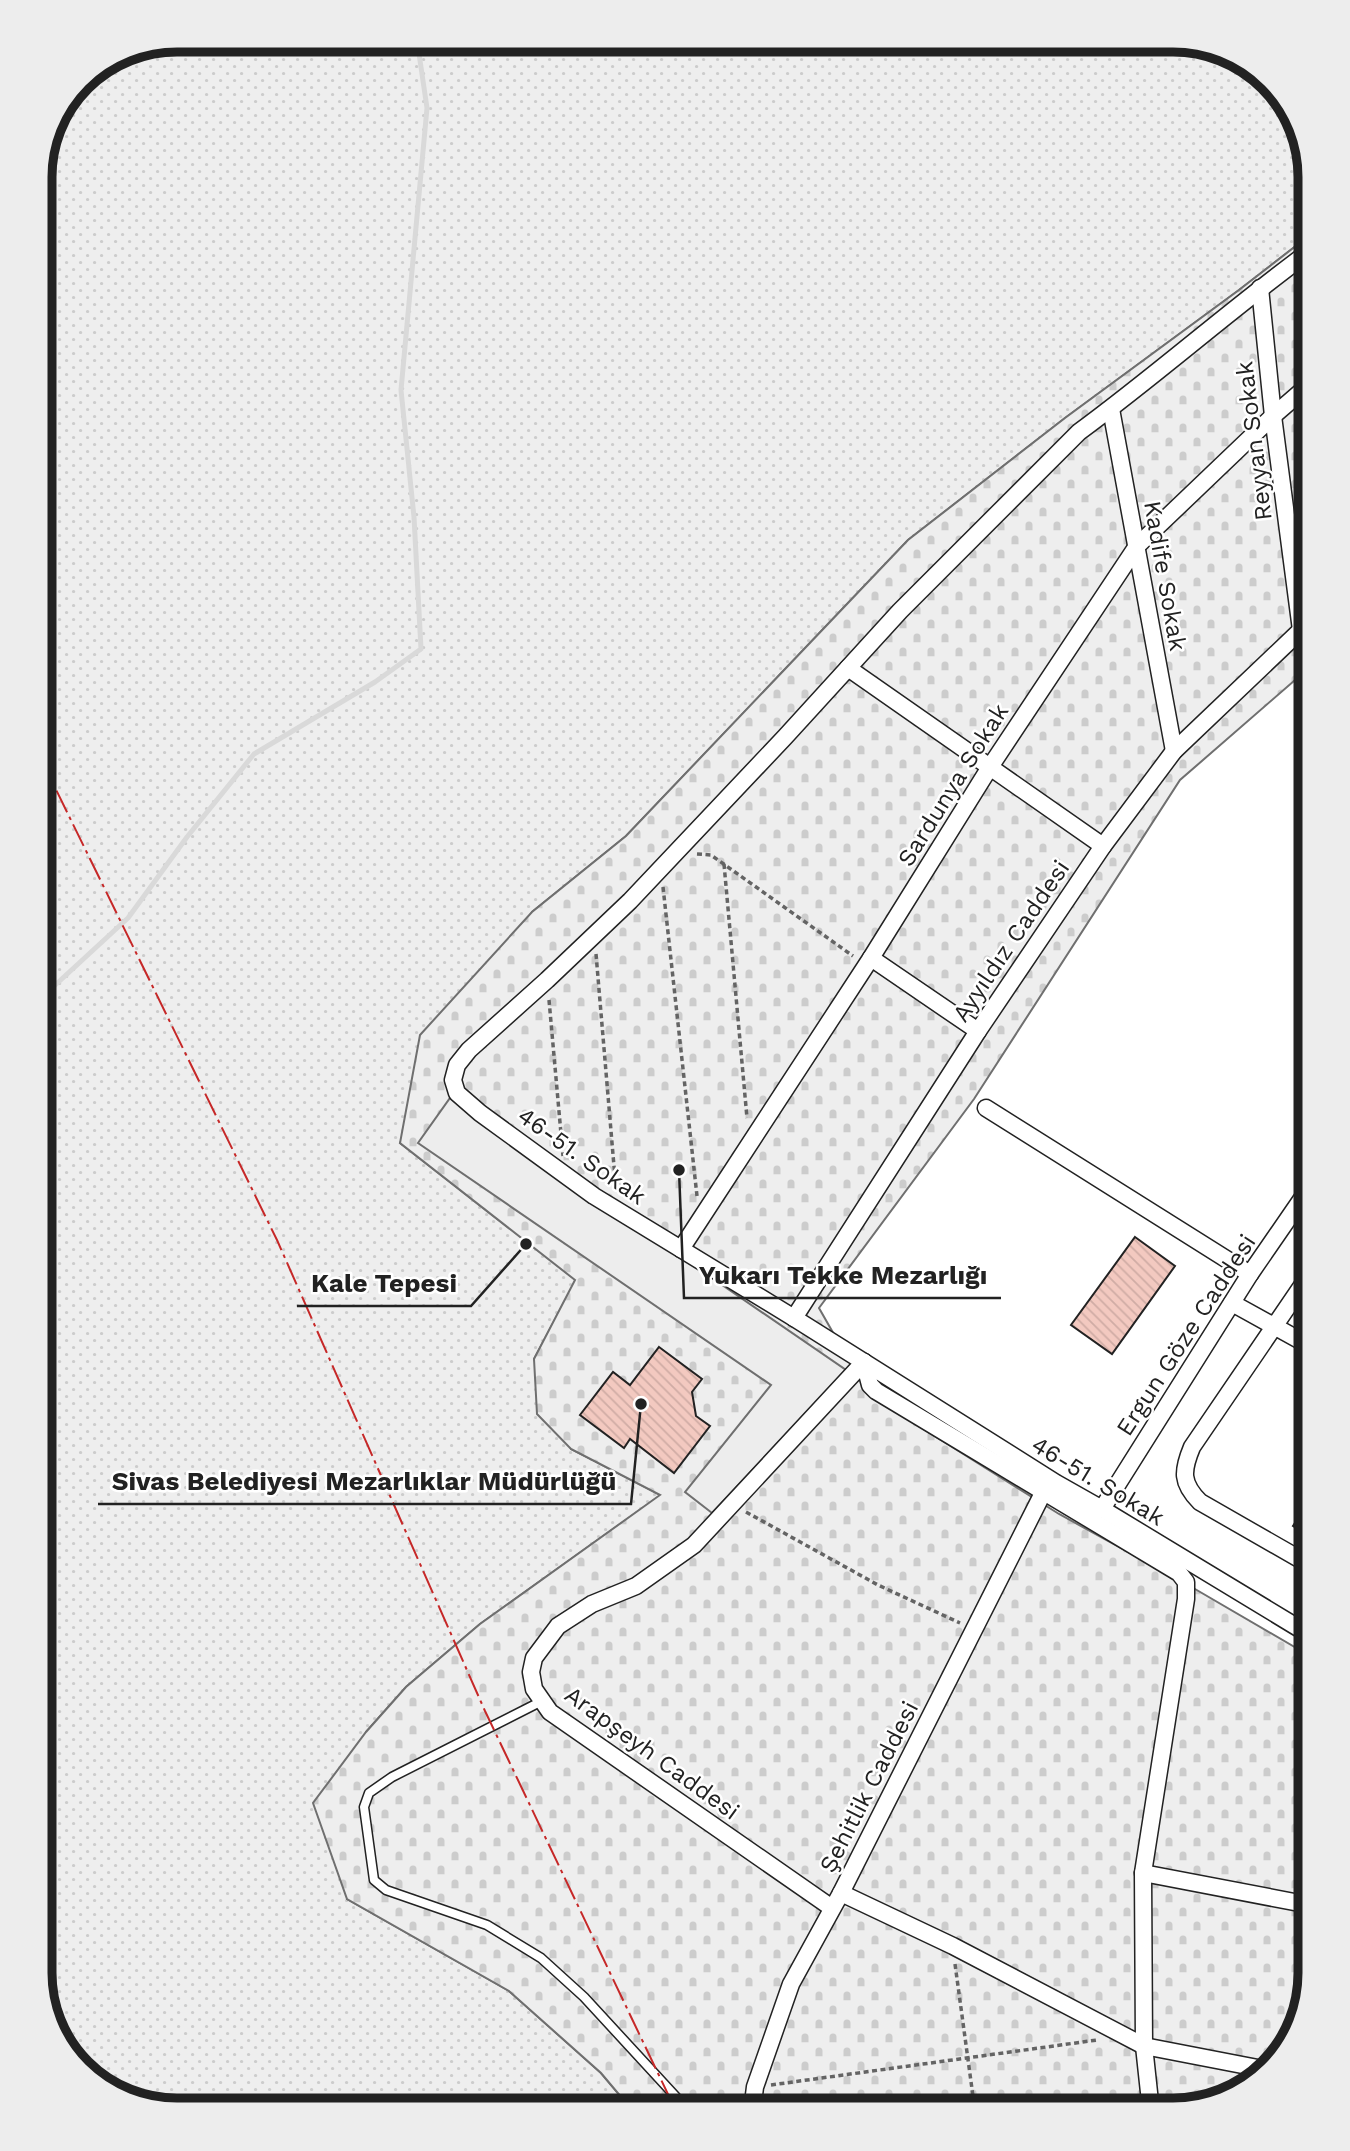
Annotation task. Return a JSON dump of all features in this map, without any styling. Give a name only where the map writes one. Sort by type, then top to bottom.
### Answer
[{"type":"street","points":[[547,980],[666,862],[900,611],[1079,432],[1298,260]]},
{"type":"street","name":"Reyyan Sokak","points":[[1259,288],[1273,416],[1298,582]]},
{"type":"street","name":"Sardunya Sokak","points":[[681,1249],[868,962],[990,766],[1136,546],[1298,394]]},
{"type":"street","name":"Kadife Sokak","points":[[1111,409],[1174,751]]},
{"type":"street","name":"Ayyıldız Caddesi","points":[[794,1318],[978,1031],[1103,846],[1174,751],[1298,635]]},
{"type":"street","points":[[848,668],[1103,846]]},
{"type":"street","points":[[868,962],[978,1031]]},
{"type":"street","name":"46-51. Sokak","points":[[547,980],[461,1059],[454,1072],[453,1080],[457,1093],[480,1113],[617,1210],[1056,1483],[1102,1508],[1298,1628]]},
{"type":"street","points":[[986,1108],[1250,1274]]},
{"type":"street","name":"Ergun Göze Caddesi","points":[[1102,1508],[1250,1274],[1298,1204]]},
{"type":"street","points":[[1298,1292],[1192,1447],[1186,1462],[1186,1483],[1200,1502],[1298,1558]]},
{"type":"street","points":[[1232,1303],[1298,1339]]},
{"type":"street","name":"46-51. Sokak","points":[[864,1362],[870,1385],[876,1391],[1179,1573],[1186,1582],[1186,1599],[1143,1872]]},
{"type":"street","name":"Arapşeyh Caddesi","points":[[832,1909],[550,1712],[534,1689],[531,1672],[534,1658],[558,1626],[592,1604],[636,1586],[694,1545],[864,1362]]},
{"type":"street","name":"Şehitlik Caddesi","points":[[754,2098],[755,2087],[791,1984],[841,1893],[1044,1491]]},
{"type":"street","points":[[1150,2098],[1144,2046],[1143,1872],[1298,1903]]},
{"type":"street","points":[[841,1893],[953,1946],[1144,2046],[1255,2067]]},
{"type":"lane","points":[[542,1701],[391,1777],[369,1793],[364,1807],[374,1880],[386,1889],[487,1925],[541,1958],[584,1997],[676,2098]]},
{"type":"path","points":[[699,1221],[666,862],[705,853],[711,855],[868,962]]},
{"type":"path","points":[[724,864],[749,1144]]},
{"type":"path","points":[[594,935],[617,1210]]},
{"type":"path","points":[[547,980],[565,1175]]},
{"type":"path","points":[[733,1503],[764,1523],[878,1585],[975,1630]]},
{"type":"path","points":[[953,1946],[974,2098]]},
{"type":"path","points":[[755,2087],[1125,2036]]},
{"type":"green space","points":[[177,52],[1181,53],[1213,59],[1228,65],[1255,83],[1277,108],[1293,145],[1298,177],[1298,244],[1065,418],[908,540],[626,836],[532,912],[400,1143],[576,1280],[534,1359],[571,1449],[661,1495],[480,1624],[406,1687],[366,1732],[347,1899],[509,1991],[601,2073],[622,2098],[153,2096],[122,2086],[95,2068],[73,2043],[57,2006],[52,1974],[53,169],[65,122],[78,101],[95,83],[122,65],[137,59]]},
{"type":"green space","points":[[1298,244],[1298,677],[1180,780],[974,1099],[819,1308],[868,1394],[1059,1514],[1298,1649],[1298,1974],[1288,2022],[1272,2050],[1242,2078],[1213,2092],[1181,2098],[622,2098],[601,2073],[509,1991],[347,1899],[313,1803],[366,1732],[406,1687],[480,1624],[660,1495],[571,1449],[537,1414],[534,1359],[575,1280],[400,1143],[420,1035],[532,912],[626,836],[908,540],[1065,418]]},
{"type":"shaded area","points":[[450,1098],[846,1370],[712,1513],[685,1492],[771,1385],[418,1143]]},
{"type":"building","points":[[1135,1237],[1175,1266],[1112,1354],[1071,1325]]},
{"type":"building","points":[[659,1347],[702,1379],[692,1392],[696,1416],[710,1426],[674,1473],[630,1439],[624,1448],[580,1415],[613,1372],[630,1385]]},
{"type":"waterway","points":[[53,987],[128,918],[187,837],[254,754],[375,682],[421,649],[414,517],[401,390],[427,108],[419,52]]},
{"type":"power","points":[[53,783],[277,1240],[485,1711],[670,2098]]},
{"type":"place","name":"Yukarı Tekke Mezarlığı","points":[[679,1170]]},
{"type":"place","name":"Kale Tepesi","points":[[526,1244]]},
{"type":"place","name":"Sivas Belediyesi Mezarlıklar Müdürlüğü","points":[[641,1404]]}]
